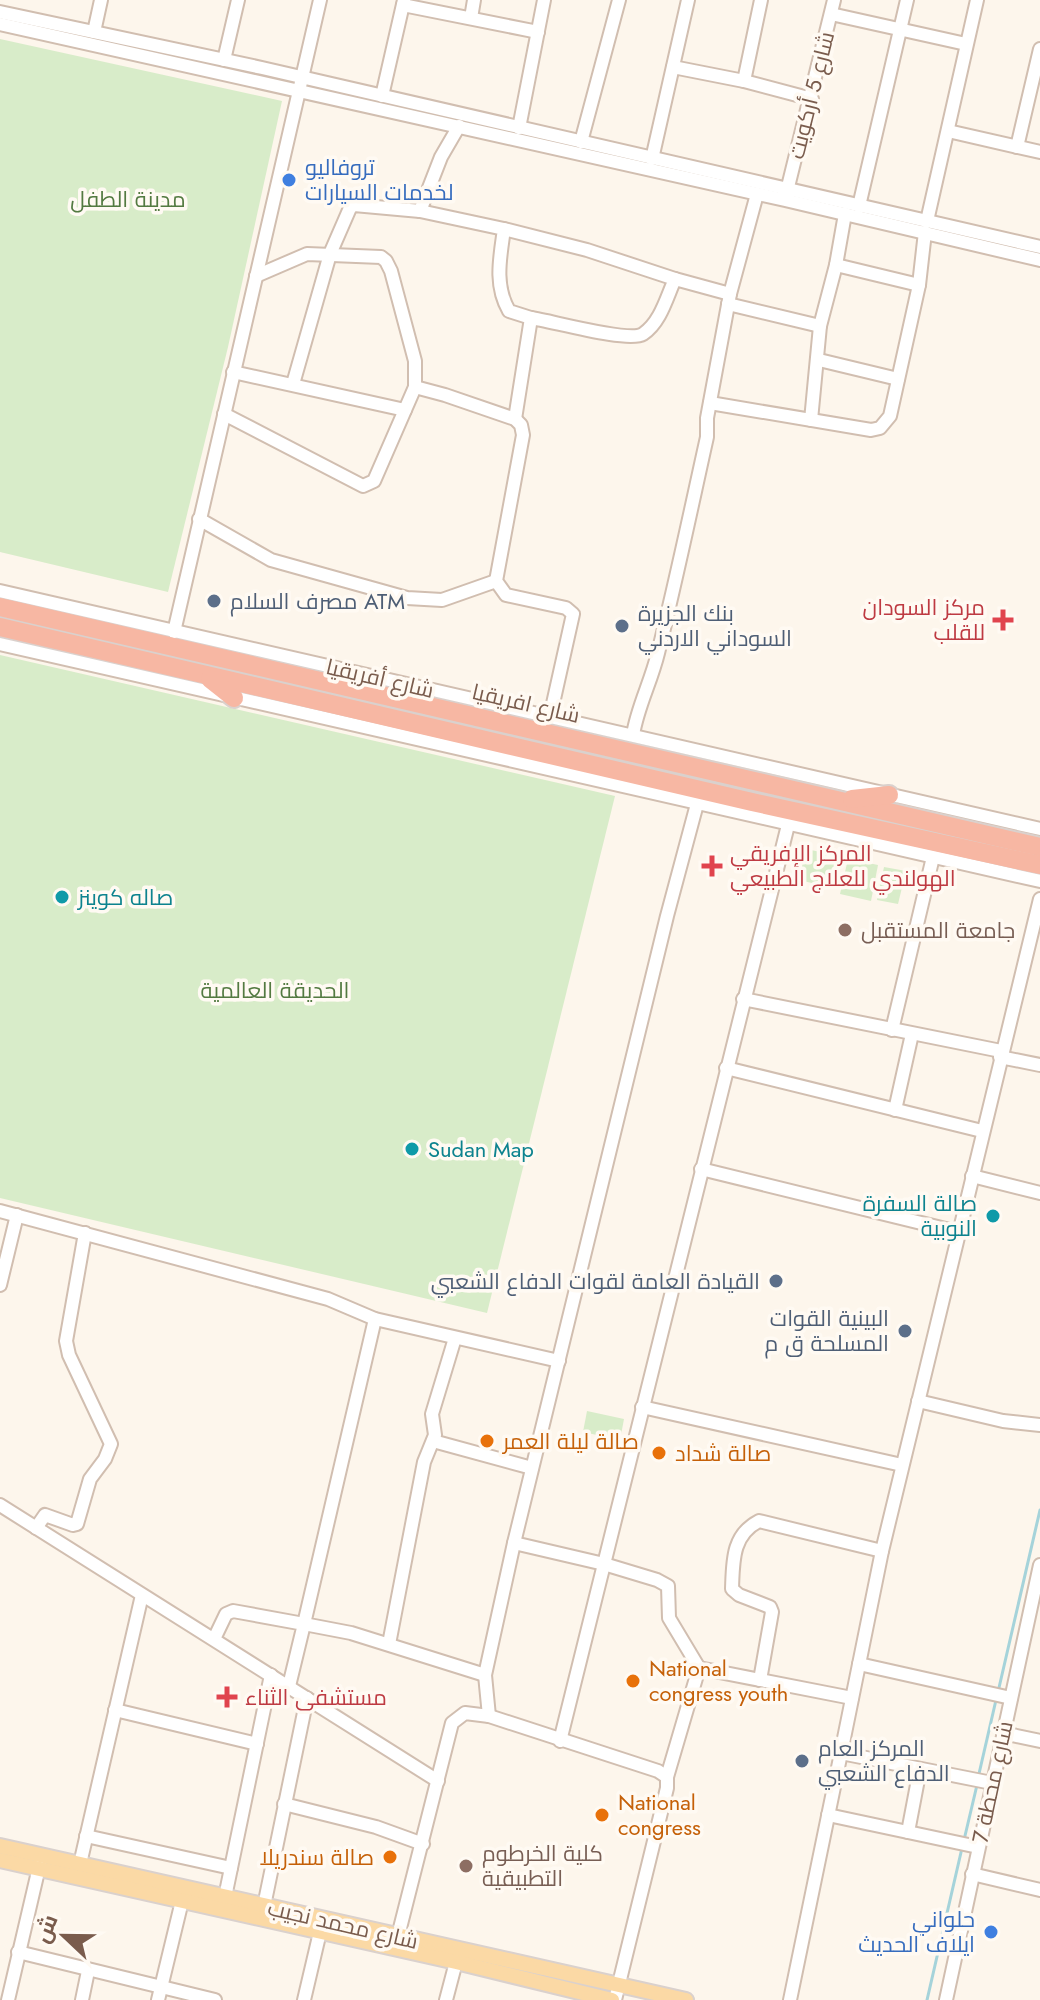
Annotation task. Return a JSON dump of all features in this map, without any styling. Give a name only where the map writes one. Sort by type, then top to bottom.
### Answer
[{"type":"highway","name":"شارع افريقيا","points":[[0,607],[514,724],[549,725],[835,800],[1040,847]]},
{"type":"highway","name":"شارع افريقيا","points":[[0,627],[521,748],[752,808],[1040,865]]},
{"type":"highway","points":[[306,661],[341,684]]},
{"type":"highway","points":[[205,675],[234,698]]},
{"type":"highway","points":[[514,724],[521,748]]},
{"type":"highway","points":[[545,754],[549,725]]},
{"type":"highway","points":[[835,800],[889,795]]},
{"type":"main road","name":"شارع محمد نجيب","points":[[0,1846],[40,1862],[182,1901],[456,1962],[583,1997],[615,1995],[686,2000]]},
{"type":"main road","name":"شارع محمد نجيب","points":[[0,1860],[80,1864],[398,1936],[615,1995]]},
{"type":"street","points":[[17,15],[20,0]]},
{"type":"street","points":[[94,32],[101,0]]},
{"type":"street","points":[[224,60],[238,0]]},
{"type":"street","points":[[174,632],[320,0]]},
{"type":"street","points":[[471,18],[474,0]]},
{"type":"street","points":[[519,128],[544,0]]},
{"type":"street","points":[[581,142],[619,0]]},
{"type":"street","points":[[652,159],[688,0]]},
{"type":"street","points":[[744,81],[761,0]]},
{"type":"street","name":"شارع 5 أركويت","points":[[786,194],[812,99],[834,0]]},
{"type":"street","points":[[859,206],[907,0]]},
{"type":"street","points":[[710,403],[871,430],[880,428],[890,416],[919,285],[926,226],[977,0]]},
{"type":"street","points":[[382,96],[404,3],[538,32]]},
{"type":"street","points":[[0,12],[224,60],[459,126],[757,194],[786,194],[859,206],[1040,260]]},
{"type":"street","points":[[831,14],[966,44]]},
{"type":"street","points":[[0,24],[301,84],[382,96],[652,159],[786,194],[845,214],[1040,247]]},
{"type":"street","points":[[1017,147],[1040,49]]},
{"type":"street","points":[[673,67],[812,99]]},
{"type":"street","points":[[420,211],[441,157],[459,126]]},
{"type":"street","points":[[948,131],[1040,152]]},
{"type":"street","points":[[633,735],[636,714],[647,694],[654,669],[680,561],[707,437],[729,299],[757,194]]},
{"type":"street","points":[[293,384],[330,254],[346,213],[354,205],[420,211],[587,250],[729,299],[820,326]]},
{"type":"street","points":[[811,420],[820,326],[845,214]]},
{"type":"street","points":[[504,229],[499,264],[500,296],[509,311],[531,318],[605,334],[642,335],[655,321],[675,279]]},
{"type":"street","points":[[224,414],[363,486],[374,481],[415,387],[415,361],[386,261],[381,257],[307,254],[256,276]]},
{"type":"street","points":[[836,265],[919,285]]},
{"type":"street","points":[[515,419],[531,318]]},
{"type":"street","points":[[819,360],[898,379]]},
{"type":"street","points":[[233,372],[405,410]]},
{"type":"street","points":[[415,387],[515,419],[521,425],[523,435],[496,581],[506,595],[566,608],[573,614],[549,725]]},
{"type":"street","points":[[199,519],[271,560],[407,598],[442,600],[496,581]]},
{"type":"street","name":"شارع أفريقيا","points":[[0,591],[306,661],[549,725],[633,735],[1038,828]]},
{"type":"street","points":[[0,644],[697,804],[752,808],[788,825],[1040,881]]},
{"type":"street","points":[[489,1716],[485,1675],[514,1543],[697,804]]},
{"type":"street","points":[[560,1741],[788,825]]},
{"type":"street","points":[[892,1030],[933,857]]},
{"type":"street","points":[[790,2000],[882,1551],[1040,899]]},
{"type":"street","points":[[743,999],[912,1034],[1040,1065]]},
{"type":"street","points":[[895,1110],[912,1034]]},
{"type":"street","points":[[726,1068],[982,1131]]},
{"type":"street","points":[[701,1169],[958,1232]]},
{"type":"street","points":[[972,1176],[1040,1193]]},
{"type":"street","points":[[0,1211],[328,1299],[375,1319],[559,1361]]},
{"type":"street","points":[[0,1285],[17,1215]]},
{"type":"street","points":[[36,1528],[45,1515],[77,1524],[90,1479],[105,1459],[111,1444],[69,1355],[66,1341],[85,1233]]},
{"type":"street","points":[[289,1686],[375,1319]]},
{"type":"street","points":[[389,1644],[424,1462],[435,1435],[432,1414],[455,1338]]},
{"type":"street","points":[[918,1401],[1003,1421],[1040,1425]]},
{"type":"street","points":[[642,1407],[902,1465]]},
{"type":"street","points":[[433,1441],[532,1468]]},
{"type":"street","points":[[0,1505],[438,1781]]},
{"type":"street","points":[[760,1680],[772,1612],[770,1607],[734,1593],[732,1589],[733,1557],[738,1540],[747,1527],[759,1521],[882,1551]]},
{"type":"street","points":[[514,1543],[604,1564],[668,1586],[669,1618],[699,1668],[667,1777],[667,1788],[615,1995]]},
{"type":"street","name":"شارع محطة 7","points":[[946,2000],[1003,1733],[1038,1588],[1040,1565]]},
{"type":"street","points":[[80,1864],[142,1595]]},
{"type":"street","points":[[214,1639],[226,1614],[233,1611],[351,1633],[485,1675]]},
{"type":"street","points":[[859,1664],[1011,1698]]},
{"type":"street","points":[[699,1668],[852,1698]]},
{"type":"street","points":[[225,1897],[271,1675]]},
{"type":"street","points":[[264,1906],[307,1698]]},
{"type":"street","points":[[115,1710],[257,1744]]},
{"type":"street","points":[[398,1936],[452,1723],[465,1713],[489,1716],[658,1771],[667,1777]]},
{"type":"street","points":[[1003,1733],[1040,1741]]},
{"type":"street","points":[[841,1753],[992,1783]]},
{"type":"street","points":[[908,1832],[920,1769]]},
{"type":"street","points":[[284,1804],[376,1827],[423,1844]]},
{"type":"street","points":[[828,1815],[978,1847]]},
{"type":"street","points":[[86,1836],[231,1868]]},
{"type":"street","points":[[8,2000],[40,1862]]},
{"type":"street","points":[[972,1874],[1040,1890]]},
{"type":"street","points":[[159,1994],[182,1901]]},
{"type":"street","points":[[304,2000],[320,1932]]},
{"type":"street","points":[[18,1952],[159,1994],[215,2000]]},
{"type":"street","points":[[446,2000],[456,1962]]},
{"type":"street","points":[[82,2000],[88,1971]]},
{"type":"green space","name":"مدينة الطفل","points":[[0,39],[282,101],[228,347],[168,592],[0,552]]},
{"type":"green space","name":"الحديقة العالمية","points":[[0,655],[615,796],[487,1313],[0,1198]]},
{"type":"green space","points":[[806,849],[840,856],[833,888],[799,880]]},
{"type":"green space","points":[[848,859],[878,865],[871,901],[840,894]]},
{"type":"green space","points":[[884,867],[906,871],[898,904],[877,900]]},
{"type":"green space","points":[[587,1411],[624,1419],[620,1440],[583,1432]]},
{"type":"waterway","points":[[998,1692],[1040,1510]]},
{"type":"waterway","points":[[978,1778],[996,1700]]},
{"type":"waterway","points":[[964,1840],[977,1785]]},
{"type":"waterway","points":[[927,2000],[962,1848]]},
{"type":"place","name":"تروفاليو لخدمات السيارات","points":[[289,180]]},
{"type":"place","name":"مصرف السلام ATM","points":[[214,601]]},
{"type":"place","name":"مركز السودان للقلب","points":[[1003,620]]},
{"type":"place","name":"بنك الجزيرة السوداني الاردني","points":[[622,626]]},
{"type":"place","name":"المركز الإفريقي الهولندي للعلاج الطبيعي","points":[[712,866]]},
{"type":"place","name":"صاله كوينز","points":[[62,897]]},
{"type":"place","name":"جامعة المستقبل","points":[[845,930]]},
{"type":"place","name":"Sudan Map","points":[[412,1149]]},
{"type":"place","name":"صالة السفرة النوبية","points":[[993,1216]]},
{"type":"place","name":"القيادة العامة لقوات الدفاع الشعبي","points":[[776,1281]]},
{"type":"place","name":"البينية القوات المسلحة ق م","points":[[905,1331]]},
{"type":"place","name":"صالة ليلة العمر","points":[[487,1441]]},
{"type":"place","name":"صالة شداد","points":[[659,1453]]},
{"type":"place","name":"National congress youth","points":[[633,1681]]},
{"type":"place","name":"مستشفى الثناء","points":[[227,1697]]},
{"type":"place","name":"المركز العام الدفاع الشعبي","points":[[802,1761]]},
{"type":"place","name":"National congress","points":[[602,1815]]},
{"type":"place","name":"صالة سندريلا","points":[[390,1857]]},
{"type":"place","name":"كلية الخرطوم التطبيقية","points":[[466,1866]]},
{"type":"place","name":"حلواني ايلاف الحديث","points":[[991,1932]]}]
